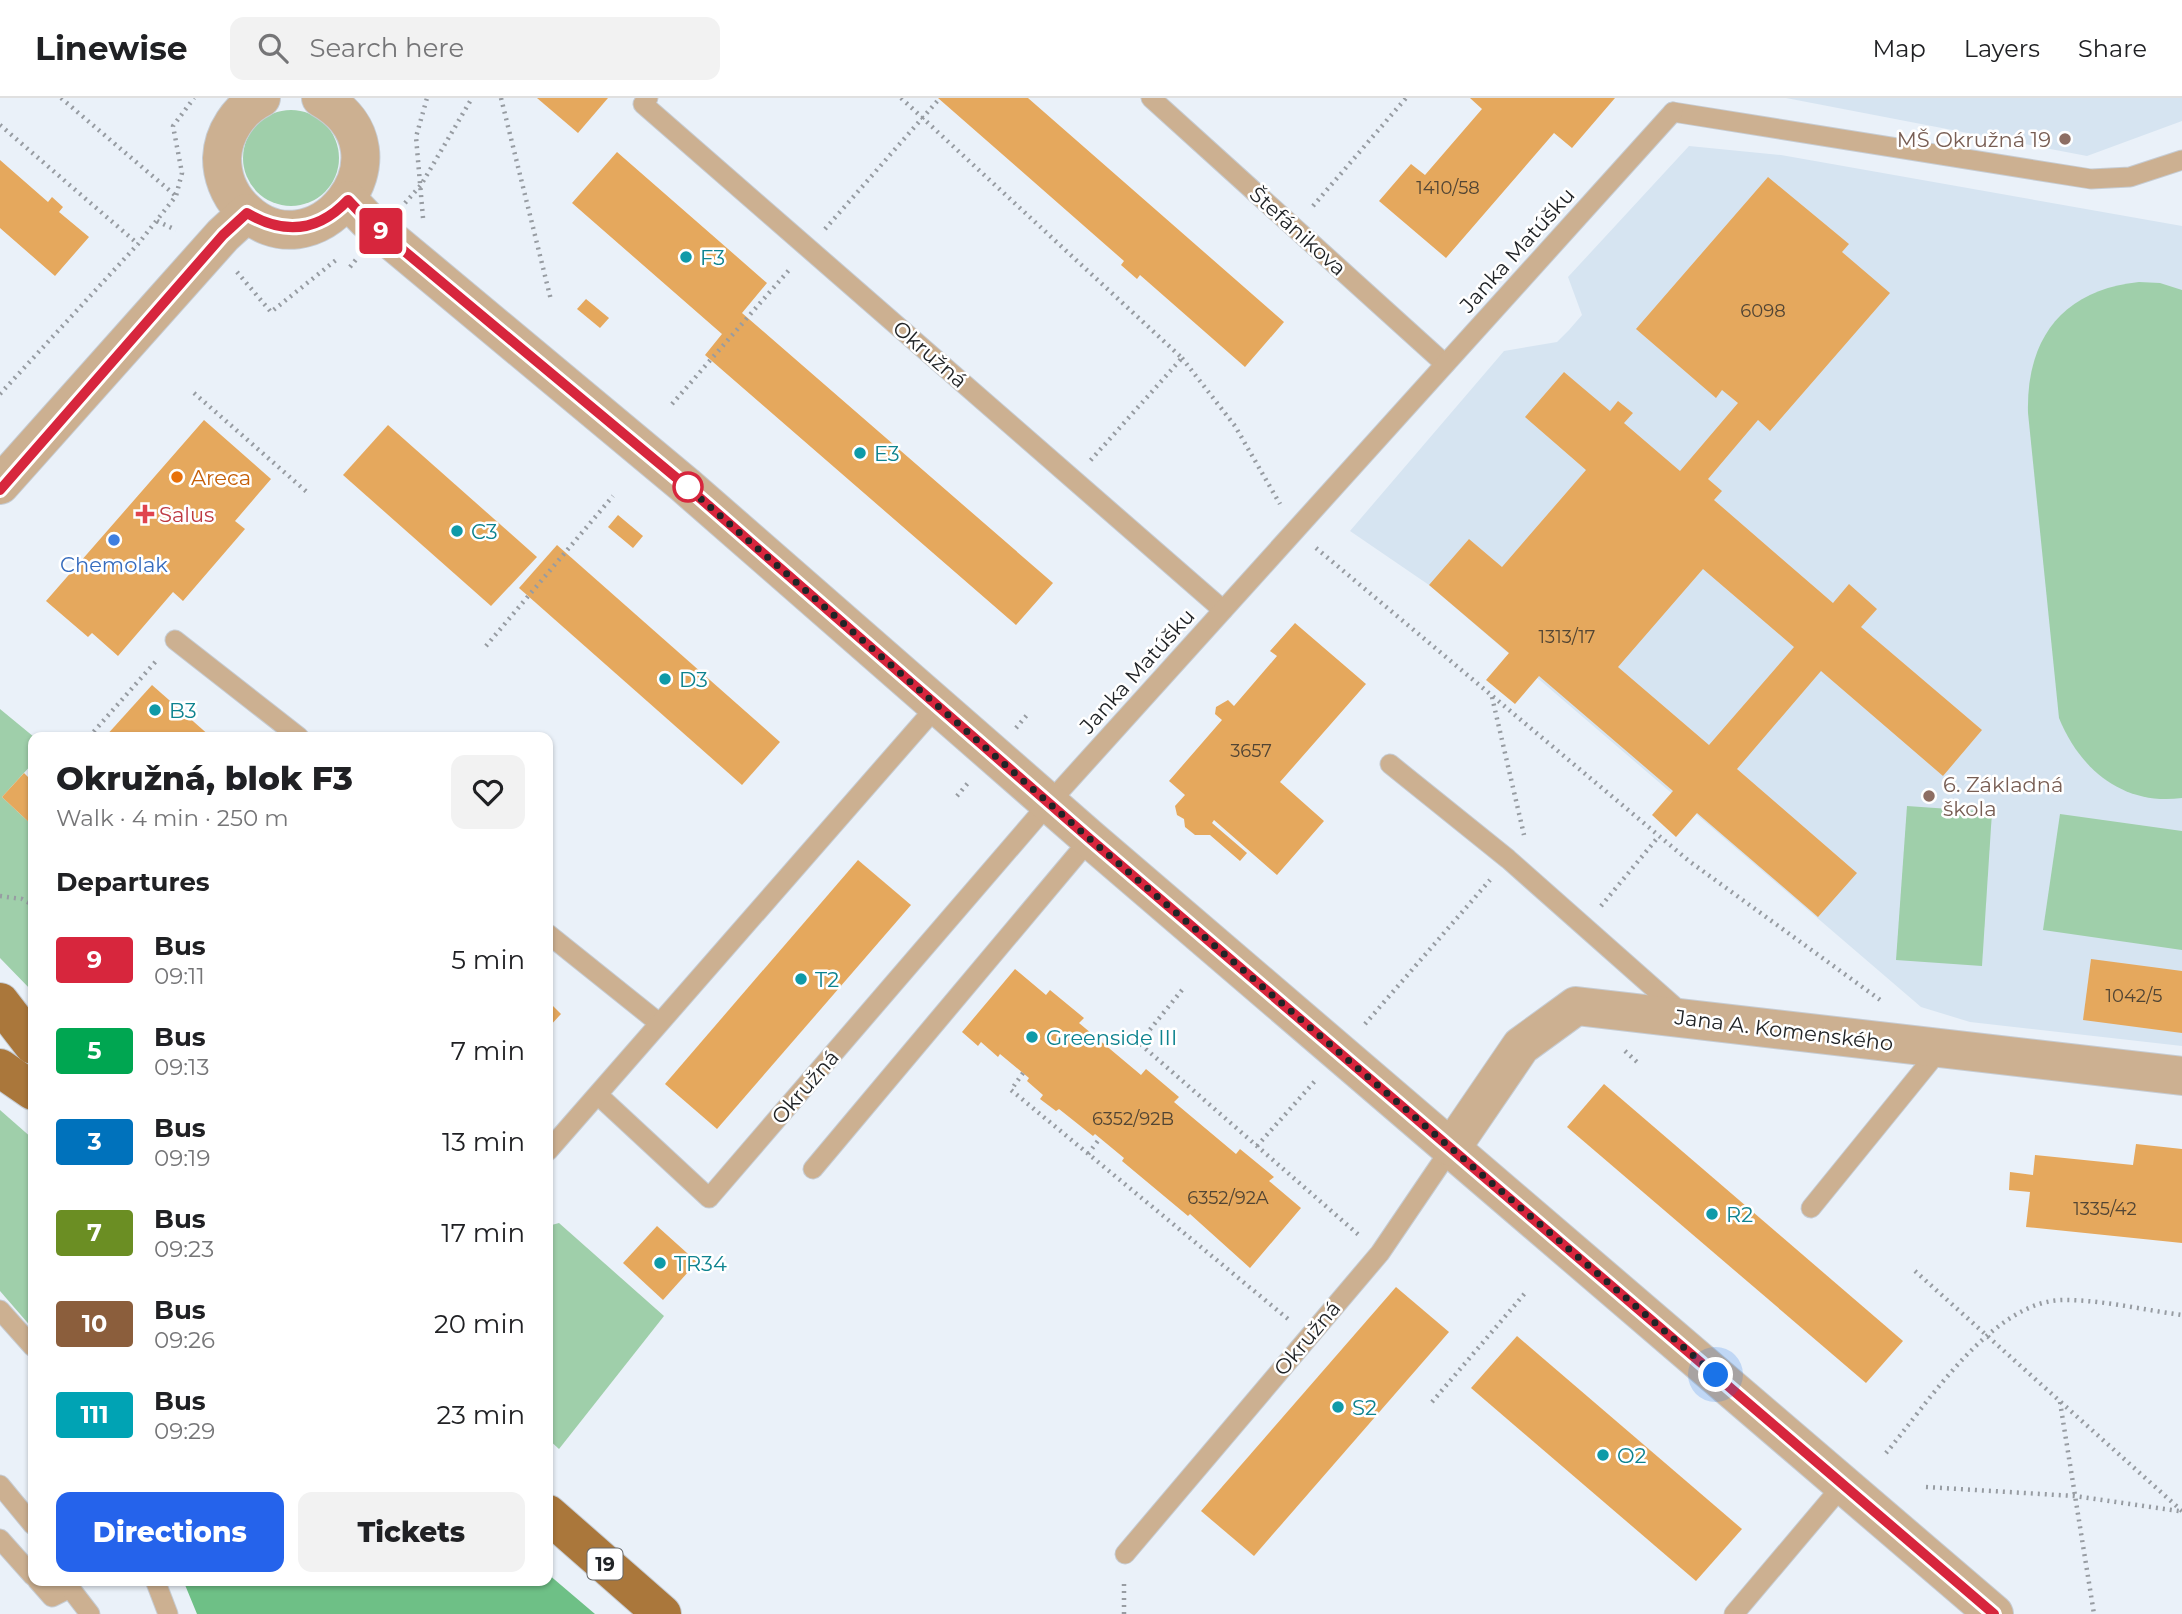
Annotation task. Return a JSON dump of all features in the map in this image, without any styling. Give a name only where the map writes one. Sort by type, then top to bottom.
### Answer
[{"type":"main road","points":[[0,1002],[28,1038]]},
{"type":"main road","points":[[0,1068],[28,1088]]},
{"type":"main road","name":"19","points":[[553,1518],[662,1614]]},
{"type":"street","points":[[240,103],[224,142],[223,173],[236,202],[247,213],[272,225],[300,229],[335,214],[348,200],[357,182],[361,162],[358,142],[335,101]]},
{"type":"street","points":[[348,200],[685,485],[1090,839],[1994,1614]]},
{"type":"street","points":[[2,485],[213,247],[247,213]]},
{"type":"street","name":"Jana A. Komenského","points":[[1452,1147],[1521,1046],[1576,1006],[2182,1076]]},
{"type":"lane","name":"Okružná","points":[[648,98],[643,104],[1223,610]]},
{"type":"lane","name":"Štefánikova","points":[[1151,98],[1445,364]]},
{"type":"lane","name":"Janka Matúšku","points":[[1049,803],[1445,364],[1666,105],[2091,179],[2130,177],[2182,160]]},
{"type":"lane","points":[[175,640],[293,732]]},
{"type":"lane","points":[[553,1145],[937,706]]},
{"type":"lane","points":[[1390,764],[1508,859],[1689,1019]]},
{"type":"lane","name":"Okružná","points":[[598,1095],[709,1198],[1049,803]]},
{"type":"lane","points":[[813,1169],[1090,839]]},
{"type":"lane","points":[[553,938],[659,1023]]},
{"type":"lane","points":[[1811,1208],[1935,1048]]},
{"type":"lane","name":"Okružná","points":[[1125,1554],[1380,1253],[1452,1147]]},
{"type":"lane","points":[[0,1310],[28,1341]]},
{"type":"lane","points":[[0,1485],[28,1519]]},
{"type":"lane","points":[[1734,1614],[1843,1485]]},
{"type":"lane","points":[[0,1539],[28,1570]]},
{"type":"lane","points":[[42,1586],[52,1598],[67,1586]]},
{"type":"lane","points":[[70,1586],[90,1614]]},
{"type":"lane","points":[[157,1586],[168,1614]]},
{"type":"path","points":[[61,98],[176,196]]},
{"type":"path","points":[[0,394],[138,244],[176,196],[182,173],[173,126],[194,98]]},
{"type":"path","points":[[407,252],[423,228],[416,137],[427,98]]},
{"type":"path","points":[[421,185],[471,98]]},
{"type":"path","points":[[501,98],[551,300]]},
{"type":"path","points":[[901,98],[1182,358],[1235,426],[1296,530],[1659,836],[1892,1009],[1935,1048]]},
{"type":"path","points":[[672,404],[940,98]]},
{"type":"path","points":[[1294,228],[1406,98]]},
{"type":"path","points":[[0,125],[138,244]]},
{"type":"path","points":[[157,222],[213,247],[271,312],[336,260]]},
{"type":"path","points":[[1074,480],[1182,358]]},
{"type":"path","points":[[194,393],[308,494]]},
{"type":"path","points":[[486,646],[613,496]]},
{"type":"path","points":[[93,732],[175,640]]},
{"type":"path","points":[[1358,1033],[1524,838],[1492,697]]},
{"type":"path","points":[[1597,938],[1601,904],[1659,836]]},
{"type":"path","points":[[0,896],[28,902]]},
{"type":"path","points":[[1182,990],[1139,1043],[1380,1253]]},
{"type":"path","points":[[1023,1073],[1011,1090],[1309,1336]]},
{"type":"path","points":[[1257,1146],[1319,1078]]},
{"type":"path","points":[[1088,1154],[1100,1138]]},
{"type":"path","points":[[1915,1271],[2181,1511]]},
{"type":"path","points":[[1432,1402],[1526,1292]]},
{"type":"path","points":[[1886,1453],[1984,1335],[2030,1307],[2063,1300],[2182,1315]]},
{"type":"path","points":[[2060,1401],[2094,1614]]},
{"type":"path","points":[[1926,1487],[2074,1496],[2181,1511]]},
{"type":"shaded area","name":"MŠ Okružná 19","points":[[1786,98],[2182,98],[2182,121],[2087,156]]},
{"type":"shaded area","name":"6. Základná škola","points":[[1689,146],[1781,155],[2182,226],[2182,1046],[1970,1022],[1921,1007],[1429,585],[1350,531],[1504,351],[1557,342],[1569,330],[1582,315],[1568,277]]},
{"type":"green space","points":[[291,110],[309,114],[325,124],[335,140],[339,158],[335,176],[325,192],[309,202],[291,206],[273,202],[257,192],[247,176],[243,158],[247,140],[257,124],[273,114]]},
{"type":"green space","points":[[2139,282],[2160,283],[2182,290],[2182,798],[2141,796],[2123,790],[2107,780],[2079,754],[2059,718],[2028,413],[2029,386],[2034,362],[2042,341],[2054,322],[2070,307],[2089,295]]},
{"type":"green space","points":[[0,709],[28,732],[28,768],[2,797],[28,821],[28,987],[0,958]]},
{"type":"green space","points":[[1907,806],[1992,812],[1982,966],[1896,960]]},
{"type":"green space","points":[[2060,814],[2182,831],[2182,950],[2043,930]]},
{"type":"green space","points":[[0,1110],[28,1135],[28,1323],[0,1291]]},
{"type":"green space","points":[[559,1223],[664,1316],[559,1449],[553,1444],[553,1225]]},
{"type":"green space","points":[[553,1578],[595,1614],[197,1614],[185,1586],[553,1586]]},
{"type":"building","points":[[537,98],[608,98],[578,133]]},
{"type":"building","points":[[938,98],[1028,98],[1284,322],[1245,367],[1140,275],[1137,279],[1121,265],[1124,261]]},
{"type":"building","points":[[1470,98],[1615,98],[1572,148],[1554,133],[1446,258],[1379,201],[1411,164],[1425,175],[1482,109]]},
{"type":"building","name":"E3","points":[[617,152],[767,283],[742,313],[1053,583],[1016,625],[705,355],[722,334],[572,203]]},
{"type":"building","points":[[0,160],[48,202],[52,197],[63,207],[59,212],[89,237],[55,276],[0,228]]},
{"type":"building","points":[[1768,177],[1849,244],[1842,252],[1890,293],[1770,431],[1758,420],[1708,479],[1722,491],[1714,500],[1833,603],[1849,584],[1877,609],[1861,627],[1982,730],[1943,776],[1821,671],[1737,769],[1857,873],[1818,917],[1697,813],[1676,837],[1652,815],[1673,791],[1539,676],[1515,704],[1486,680],[1509,653],[1429,585],[1469,539],[1502,567],[1586,470],[1525,417],[1564,372],[1610,411],[1618,401],[1633,413],[1624,423],[1680,471],[1738,403],[1722,390],[1716,398],[1636,329]],"holes":[[[1703,569],[1794,647],[1709,745],[1618,667]]]},
{"type":"building","points":[[586,299],[609,318],[600,328],[577,309]]},
{"type":"building","points":[[204,420],[271,479],[235,521],[245,529],[183,601],[173,592],[118,656],[92,633],[88,637],[46,601]]},
{"type":"building","name":"C3","points":[[388,425],[537,557],[491,606],[343,475]]},
{"type":"building","points":[[618,515],[643,536],[633,548],[608,527]]},
{"type":"building","name":"D3","points":[[557,545],[780,742],[742,785],[519,588]]},
{"type":"building","points":[[1295,623],[1366,684],[1280,782],[1324,821],[1277,875],[1214,820],[1212,823],[1247,853],[1240,861],[1210,835],[1195,835],[1185,827],[1184,819],[1177,815],[1175,806],[1185,795],[1169,781],[1222,720],[1215,714],[1216,707],[1228,700],[1234,706],[1277,656],[1270,651]]},
{"type":"building","name":"B3","points":[[152,685],[205,732],[110,732]]},
{"type":"building","points":[[24,773],[28,777],[28,821],[2,797]]},
{"type":"building","name":"T2","points":[[858,860],[911,905],[717,1129],[665,1084]]},
{"type":"building","points":[[2091,959],[2182,971],[2182,1033],[2083,1020]]},
{"type":"building","points":[[1015,969],[1046,995],[1050,990],[1084,1018],[1079,1023],[1141,1075],[1146,1069],[1179,1097],[1174,1102],[1236,1154],[1240,1149],[1274,1177],[1269,1181],[1301,1208],[1250,1268],[1190,1214],[1188,1216],[1122,1161],[1124,1158],[1095,1134],[1093,1136],[1059,1109],[1056,1111],[1040,1099],[1043,1095],[1027,1081],[1029,1078],[1000,1054],[998,1057],[981,1042],[978,1046],[962,1032]]},
{"type":"building","points":[[553,1006],[561,1014],[553,1023]]},
{"type":"building","name":"R2","points":[[1604,1084],[1903,1341],[1866,1383],[1567,1127]]},
{"type":"building","points":[[2136,1144],[2182,1149],[2182,1243],[2026,1227],[2030,1192],[2009,1190],[2010,1172],[2033,1175],[2035,1155],[2133,1165]]},
{"type":"building","name":"TR34","points":[[657,1226],[697,1262],[663,1300],[623,1263]]},
{"type":"building","name":"S2","points":[[1396,1287],[1449,1332],[1254,1556],[1201,1511]]},
{"type":"building","name":"O2","points":[[1517,1336],[1742,1529],[1696,1581],[1471,1388]]},
{"type":"bus line","name":"9","points":[[0,490],[223,235],[247,213],[263,223],[300,229],[335,214],[348,200],[367,220],[685,485],[1090,839],[1994,1614]]},
{"type":"place","name":"MŠ Okružná 19","points":[[2065,139]]},
{"type":"place","name":"F3","points":[[686,257]]},
{"type":"place","name":"E3","points":[[860,453]]},
{"type":"place","name":"Areca","points":[[177,477]]},
{"type":"place","name":"Salus","points":[[145,514]]},
{"type":"place","name":"C3","points":[[457,531]]},
{"type":"place","name":"Chemolak","points":[[114,540]]},
{"type":"place","name":"D3","points":[[665,679]]},
{"type":"place","name":"B3","points":[[155,710]]},
{"type":"place","name":"6. Základná škola","points":[[1929,796]]},
{"type":"place","name":"T2","points":[[801,979]]},
{"type":"place","name":"Greenside III","points":[[1032,1037]]},
{"type":"place","name":"R2","points":[[1712,1214]]},
{"type":"place","name":"TR34","points":[[660,1263]]},
{"type":"place","name":"S2","points":[[1338,1407]]},
{"type":"place","name":"O2","points":[[1603,1455]]},
{"type":"route","points":[[688,487],[685,485],[1090,839],[1716,1375]]}]
